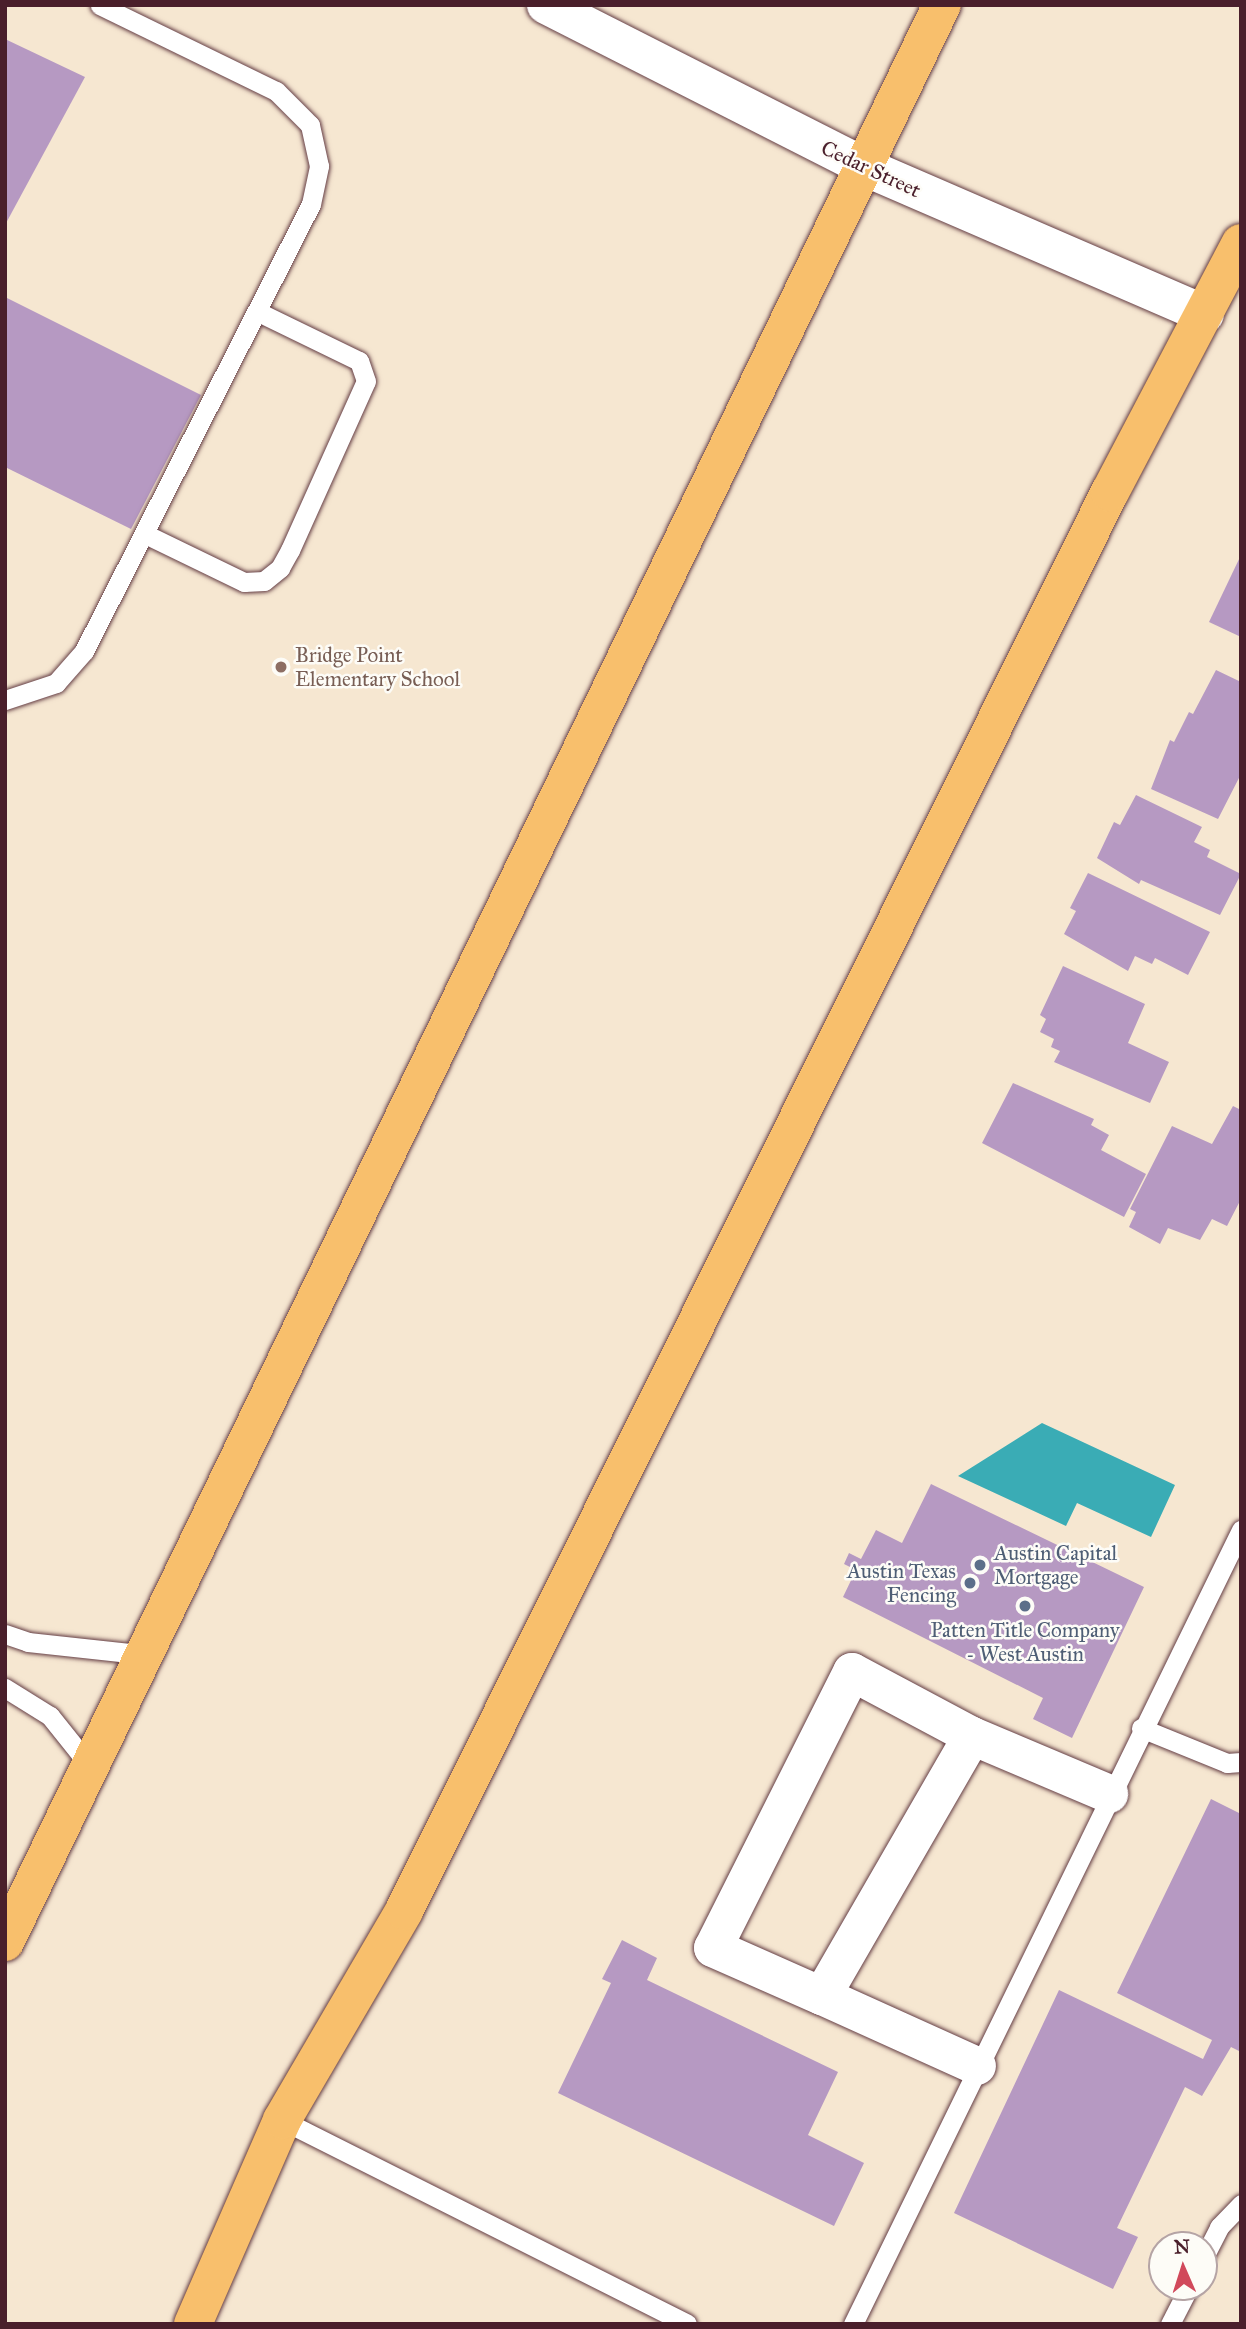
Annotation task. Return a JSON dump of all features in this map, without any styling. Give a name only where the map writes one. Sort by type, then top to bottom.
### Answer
[{"type":"highway","points":[[5,1941],[867,168],[942,5]]},
{"type":"highway","points":[[193,2324],[282,2120],[404,1912],[1110,492],[1241,243]]},
{"type":"street","name":"Cedar Street","points":[[547,5],[867,168],[1205,314]]},
{"type":"street","points":[[977,2066],[713,1948],[852,1672],[972,1736],[1109,1794]]},
{"type":"street","points":[[822,1996],[972,1736]]},
{"type":"lane","points":[[5,700],[55,682],[84,651],[311,204],[319,166],[310,125],[276,91],[100,5]]},
{"type":"lane","points":[[145,534],[244,582],[264,581],[280,568],[290,550],[366,381],[359,361],[258,312]]},
{"type":"lane","points":[[853,2324],[1141,1728],[1241,1530]]},
{"type":"lane","points":[[5,1634],[28,1642],[129,1653],[148,1647]]},
{"type":"lane","points":[[5,1688],[50,1716],[90,1766]]},
{"type":"lane","points":[[1141,1728],[1227,1763],[1241,1762]]},
{"type":"lane","points":[[282,2120],[687,2324]]},
{"type":"lane","points":[[1218,2231],[1241,2204]]},
{"type":"lane","points":[[1170,2324],[1182,2301]]},
{"type":"water","points":[[1042,1423],[1175,1485],[1151,1537],[1077,1503],[1066,1526],[958,1476]]},
{"type":"building","points":[[5,39],[85,77],[5,225]]},
{"type":"building","points":[[5,297],[201,395],[131,529],[5,467]]},
{"type":"building","points":[[1241,555],[1241,637],[1209,622]]},
{"type":"building","points":[[1216,670],[1241,682],[1241,774],[1218,819],[1151,789],[1170,740],[1174,742],[1189,712],[1193,714]]},
{"type":"building","points":[[1136,795],[1202,827],[1194,842],[1210,850],[1207,857],[1241,874],[1220,915],[1141,880],[1139,884],[1097,858],[1114,822],[1120,825]]},
{"type":"building","points":[[1088,873],[1210,932],[1188,975],[1155,958],[1152,964],[1135,956],[1128,971],[1064,934],[1076,911],[1070,908]]},
{"type":"building","points":[[1063,966],[1145,1004],[1128,1043],[1169,1062],[1150,1103],[1054,1062],[1060,1051],[1051,1047],[1054,1039],[1040,1032],[1046,1019],[1040,1015]]},
{"type":"building","points":[[1013,1083],[1094,1119],[1091,1125],[1109,1135],[1101,1150],[1146,1174],[1124,1217],[982,1143]]},
{"type":"building","points":[[1233,1106],[1241,1110],[1241,1199],[1227,1226],[1212,1219],[1200,1240],[1168,1228],[1160,1244],[1129,1227],[1136,1212],[1130,1209],[1172,1126],[1212,1144]]},
{"type":"building","points":[[931,1484],[1144,1587],[1072,1738],[1033,1719],[1043,1698],[843,1597],[856,1570],[844,1564],[849,1553],[861,1559],[876,1530],[902,1543]]},
{"type":"building","points":[[1211,1799],[1241,1814],[1241,2052],[1231,2047],[1202,2096],[1185,2087],[1117,2228],[1138,2237],[1113,2289],[954,2213],[1059,1990],[1203,2059],[1212,2040],[1117,1993]]},
{"type":"building","points":[[622,1940],[657,1958],[647,1980],[838,2072],[808,2135],[864,2163],[834,2226],[558,2093],[611,1983],[602,1979]]},
{"type":"place","name":"Bridge Point Elementary School","points":[[281,667]]},
{"type":"place","name":"Austin Capital Mortgage","points":[[980,1565]]},
{"type":"place","name":"Austin Texas Fencing","points":[[970,1583]]},
{"type":"place","name":"Patten Title Company - West Austin","points":[[1025,1606]]}]
